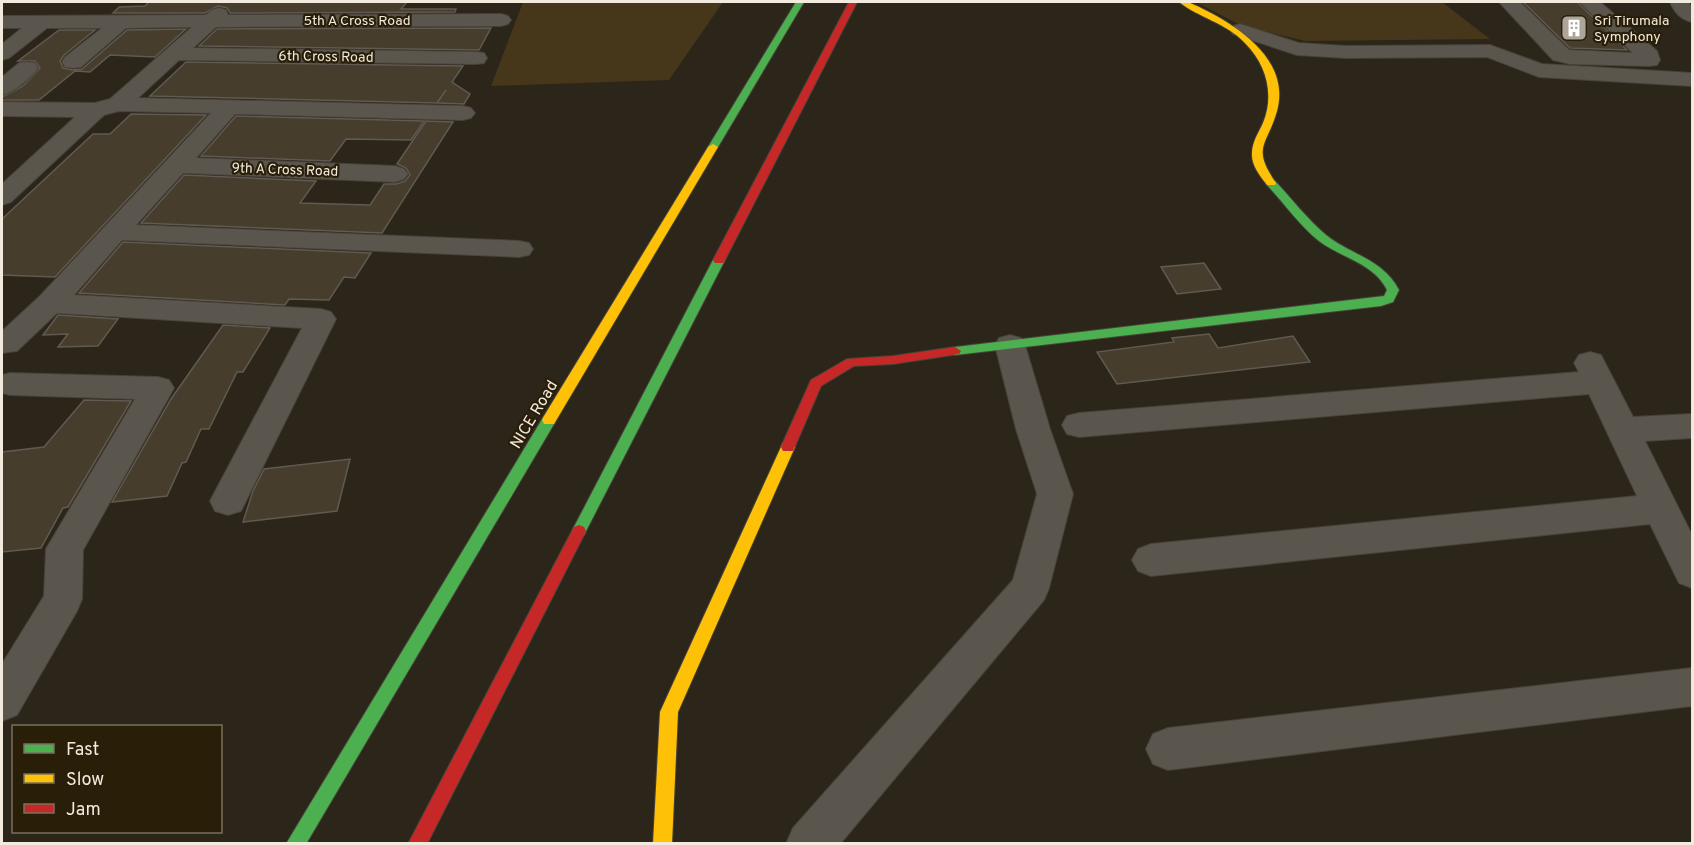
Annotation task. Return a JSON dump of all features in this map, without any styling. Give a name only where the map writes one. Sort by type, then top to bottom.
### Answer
[{"type":"main road","name":"NICE Road","points":[[295,843],[800,2]]},
{"type":"main road","points":[[417,843],[853,2]]},
{"type":"main road","points":[[662,843],[669,712],[816,383],[851,362],[893,360],[983,347],[1381,302],[1389,299],[1393,290],[1388,278],[1374,265],[1329,243],[1261,171],[1257,153],[1261,130],[1270,117],[1274,93],[1264,57],[1240,30],[1183,2]]},
{"type":"street","points":[[2,198],[107,107],[175,54],[231,2]]},
{"type":"street","points":[[1509,2],[1561,55],[1570,58],[1649,60],[1649,56],[1589,2]]},
{"type":"street","points":[[1679,2],[1692,16]]},
{"type":"street","name":"5th A Cross Road","points":[[2,22],[501,20]]},
{"type":"street","points":[[73,62],[122,21]]},
{"type":"street","points":[[2,54],[42,22]]},
{"type":"street","points":[[1240,30],[1297,49],[1346,52],[1490,51],[1539,70],[1692,80]]},
{"type":"street","name":"6th Cross Road","points":[[175,54],[476,58]]},
{"type":"street","points":[[2,88],[27,68]]},
{"type":"street","points":[[4,343],[50,303],[230,106]]},
{"type":"street","points":[[2,109],[230,106],[463,113]]},
{"type":"street","name":"9th A Cross Road","points":[[176,165],[395,174]]},
{"type":"street","points":[[116,232],[519,249]]},
{"type":"street","points":[[50,303],[321,319],[228,501]]},
{"type":"street","points":[[2,701],[63,599],[65,549],[158,388],[6,390],[28,348],[4,343]]},
{"type":"street","points":[[808,843],[1030,588],[1055,494],[1033,429],[1010,345]]},
{"type":"street","points":[[1079,425],[1594,371],[1692,572]]},
{"type":"street","points":[[1623,430],[1692,426]]},
{"type":"street","points":[[1151,560],[1661,508]]},
{"type":"street","points":[[1168,749],[1692,687]]},
{"type":"shaded area","points":[[523,2],[723,2],[669,80],[491,86]]},
{"type":"shaded area","points":[[1196,2],[1442,2],[1490,39],[1305,41],[1240,25]]},
{"type":"building","points":[[149,2],[407,2],[401,9],[456,9],[455,12],[230,13],[227,8],[218,6],[205,13],[113,13],[119,7],[145,6]]},
{"type":"building","name":"Sri Tirumala Symphony","points":[[1523,2],[1577,2],[1627,50],[1570,48]]},
{"type":"building","points":[[491,28],[479,50],[199,46],[217,29]]},
{"type":"building","points":[[186,29],[155,57],[110,55],[90,72],[75,71],[39,100],[2,100],[2,97],[23,86],[40,68],[35,61],[18,61],[59,30],[95,30],[64,55],[60,61],[63,68],[73,70],[82,69],[127,30]]},
{"type":"building","points":[[186,62],[463,66],[452,82],[470,94],[464,104],[150,96]]},
{"type":"building","points":[[131,114],[206,115],[55,277],[2,275],[2,219],[93,134],[110,134]]},
{"type":"building","points":[[236,116],[424,121],[411,140],[346,139],[330,161],[201,156]]},
{"type":"building","points":[[426,121],[453,122],[382,233],[141,223],[184,175],[316,181],[300,203],[370,205],[384,184],[405,181],[410,175],[406,168],[397,164]]},
{"type":"building","points":[[123,242],[371,253],[355,278],[344,277],[329,300],[289,299],[285,305],[79,293]]},
{"type":"building","points":[[1204,263],[1221,289],[1177,294],[1161,267]]},
{"type":"building","points":[[58,315],[118,319],[98,346],[58,347],[68,334],[43,335]]},
{"type":"building","points":[[223,325],[270,328],[243,372],[237,372],[209,429],[201,429],[167,496],[112,502],[171,399]]},
{"type":"building","points":[[1209,334],[1218,348],[1293,336],[1310,362],[1117,384],[1097,352],[1174,342],[1172,338]]},
{"type":"building","points":[[84,400],[131,401],[68,507],[63,508],[41,548],[2,552],[2,452],[44,447]]},
{"type":"building","points":[[350,459],[337,511],[243,522],[253,491],[264,469]]},
{"type":"traffic: fast","points":[[713,147],[800,2]]},
{"type":"traffic: fast","points":[[955,351],[1381,302],[1389,299],[1393,290],[1388,280],[1374,267],[1323,238],[1271,183]]},
{"type":"traffic: fast","points":[[579,531],[719,260]]},
{"type":"traffic: fast","points":[[295,844],[549,420]]},
{"type":"traffic: slow","points":[[1183,2],[1224,22],[1236,31],[1257,51],[1265,64],[1272,83],[1274,103],[1257,154],[1258,162],[1271,183]]},
{"type":"traffic: slow","points":[[549,420],[713,147]]},
{"type":"traffic: slow","points":[[662,844],[669,712],[788,447]]},
{"type":"traffic: jam","points":[[719,260],[853,2]]},
{"type":"traffic: jam","points":[[788,447],[816,383],[851,362],[893,360],[955,351]]},
{"type":"traffic: jam","points":[[417,844],[579,531]]},
{"type":"place","name":"Sri Tirumala Symphony","points":[[1574,28]]}]
